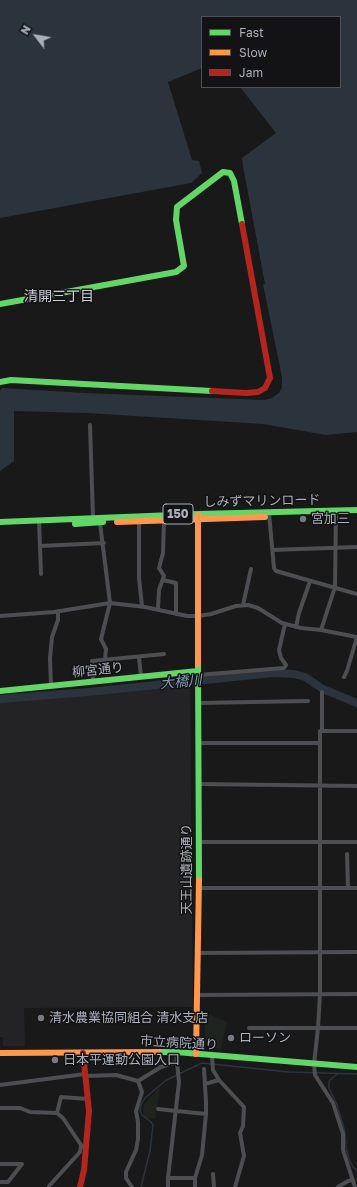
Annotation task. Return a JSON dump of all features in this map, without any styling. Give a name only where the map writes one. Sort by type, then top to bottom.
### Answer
[{"type":"main road","points":[[0,304],[176,272],[181,269],[184,262],[176,220],[177,207],[222,172],[230,174],[234,181],[270,378],[265,388],[258,392],[246,393],[11,380],[0,382]]},
{"type":"main road","name":"しみずマリンロード","points":[[0,527],[93,518],[336,513],[357,510]]},
{"type":"main road","name":"しみずマリンロード","points":[[336,513],[357,515]]},
{"type":"main road","points":[[198,517],[198,674]]},
{"type":"main road","name":"しみずマリンロード","points":[[0,522],[100,522],[164,520],[198,517]]},
{"type":"main road","name":"柳宮通り","points":[[0,691],[141,677],[198,674]]},
{"type":"main road","name":"天王山遺跡通り","points":[[196,1054],[199,888],[198,674]]},
{"type":"main road","points":[[80,1187],[84,1170],[84,1146],[88,1099],[83,1052]]},
{"type":"main road","name":"市立病院通り","points":[[0,1053],[176,1052],[357,1067]]},
{"type":"street","points":[[90,425],[93,518]]},
{"type":"street","points":[[322,630],[335,587],[336,513]]},
{"type":"street","points":[[269,515],[274,568],[276,571],[357,594]]},
{"type":"street","points":[[158,609],[159,590],[164,576],[159,568],[163,553],[164,520]]},
{"type":"street","points":[[139,521],[139,578],[142,606]]},
{"type":"street","points":[[100,522],[104,543],[110,603],[101,639],[106,649],[105,660]]},
{"type":"street","points":[[39,523],[41,574]]},
{"type":"street","points":[[40,546],[104,543]]},
{"type":"street","points":[[272,550],[357,547]]},
{"type":"street","points":[[243,605],[251,569]]},
{"type":"street","points":[[163,580],[176,583],[176,614]]},
{"type":"street","points":[[296,627],[299,613],[310,581]]},
{"type":"street","points":[[0,616],[58,611],[110,603],[142,606],[187,616],[198,616],[211,614],[236,606],[248,605],[258,608],[285,624],[357,637],[344,677]]},
{"type":"street","points":[[51,686],[50,658],[52,637],[58,620],[58,611]]},
{"type":"street","points":[[198,674],[284,668],[286,665],[281,658],[279,650],[285,624]]},
{"type":"street","points":[[93,682],[92,661],[164,654]]},
{"type":"street","points":[[139,657],[141,677]]},
{"type":"street","points":[[322,692],[322,731],[320,731],[321,953],[318,1028],[314,1064],[316,1075],[333,1103],[343,1134],[343,1150],[355,1187]]},
{"type":"street","points":[[198,703],[308,701]]},
{"type":"street","points":[[322,731],[357,730],[357,725]]},
{"type":"street","points":[[198,743],[320,743]]},
{"type":"street","points":[[198,784],[357,786]]},
{"type":"street","points":[[198,842],[357,842]]},
{"type":"street","points":[[347,854],[348,888]]},
{"type":"street","points":[[199,888],[357,888]]},
{"type":"street","points":[[198,953],[357,952]]},
{"type":"street","points":[[198,995],[357,994]]},
{"type":"street","points":[[249,1028],[357,1028]]},
{"type":"street","points":[[168,1187],[179,1082],[176,1052]]},
{"type":"street","points":[[212,1056],[213,1070],[244,1107],[243,1126],[240,1133],[244,1156],[235,1187]]},
{"type":"street","points":[[0,1085],[85,1075],[116,1075],[138,1081],[160,1067],[176,1062]]},
{"type":"street","points":[[195,1187],[195,1178],[202,1155],[206,1114],[204,1069]]},
{"type":"street","points":[[205,1084],[220,1080]]},
{"type":"street","points":[[132,1187],[126,1178],[126,1172],[136,1150],[138,1139],[138,1122],[136,1111],[142,1092],[138,1081]]},
{"type":"street","points":[[57,1113],[61,1098],[88,1099]]},
{"type":"street","points":[[0,1108],[20,1108],[30,1112],[57,1113],[63,1118],[84,1146],[49,1187]]},
{"type":"street","points":[[158,1109],[206,1114]]},
{"type":"street","points":[[0,1164],[22,1164],[8,1182],[0,1182]]},
{"type":"street","points":[[213,1174],[214,1187]]},
{"type":"street","points":[[168,1178],[195,1178]]},
{"type":"street","points":[[338,1187],[348,1181],[353,1180]]},
{"type":"shaded area","points":[[0,0],[357,0],[357,432],[326,435],[263,424],[87,413],[14,411],[14,461],[0,471],[0,391],[2,388],[264,400],[272,398],[279,393],[282,388],[282,377],[263,284],[265,284],[242,158],[276,133],[241,88],[341,88],[341,16],[201,16],[201,68],[168,82],[192,160],[199,161],[202,173],[191,183],[0,218]]},
{"type":"shaded area","points":[[190,683],[193,1007],[24,1008],[25,1046],[3,1046],[3,1037],[0,1037],[0,700]]},
{"type":"shaded area","points":[[205,1013],[227,1022],[221,1049],[205,1046]]},
{"type":"shaded area","points":[[160,1087],[155,1119],[147,1118],[144,1116],[143,1110],[145,1103]]},
{"type":"waterway","name":"大橋川","points":[[0,699],[88,692],[273,673],[294,674],[305,677],[323,689],[357,703]]},
{"type":"waterway","points":[[141,1187],[150,1151],[153,1125],[142,1115],[140,1111],[141,1105],[145,1098],[165,1081],[202,1063],[289,1072],[357,1074]]},
{"type":"waterway","points":[[337,1074],[329,1081],[329,1088],[337,1105],[345,1132],[346,1148],[349,1159],[357,1171]]},
{"type":"traffic: fast","points":[[0,304],[176,272],[184,266],[176,220],[177,207],[223,172],[230,173],[234,181],[242,224]]},
{"type":"traffic: fast","points":[[0,382],[11,380],[212,391]]},
{"type":"traffic: fast","points":[[0,522],[198,514],[357,510]]},
{"type":"traffic: fast","points":[[75,524],[103,522]]},
{"type":"traffic: fast","points":[[198,664],[199,880]]},
{"type":"traffic: fast","points":[[0,691],[198,671]]},
{"type":"traffic: fast","points":[[159,1052],[176,1052],[357,1067]]},
{"type":"traffic: slow","points":[[198,515],[198,664]]},
{"type":"traffic: slow","points":[[117,522],[265,517]]},
{"type":"traffic: slow","points":[[196,1054],[199,880]]},
{"type":"traffic: slow","points":[[0,1053],[159,1052]]},
{"type":"traffic: jam","points":[[212,391],[246,393],[258,392],[265,388],[270,378],[242,224]]},
{"type":"traffic: jam","points":[[80,1187],[84,1170],[89,1111],[83,1053]]},
{"type":"place","name":"宮加三","points":[[303,519]]},
{"type":"place","name":"清水農業協同組合 清水支店","points":[[41,1018]]},
{"type":"place","name":"ローソン","points":[[231,1038]]},
{"type":"place","name":"日本平運動公園入口","points":[[55,1060]]},
{"type":"district","name":"清開三丁目","points":[[59,297]]}]
